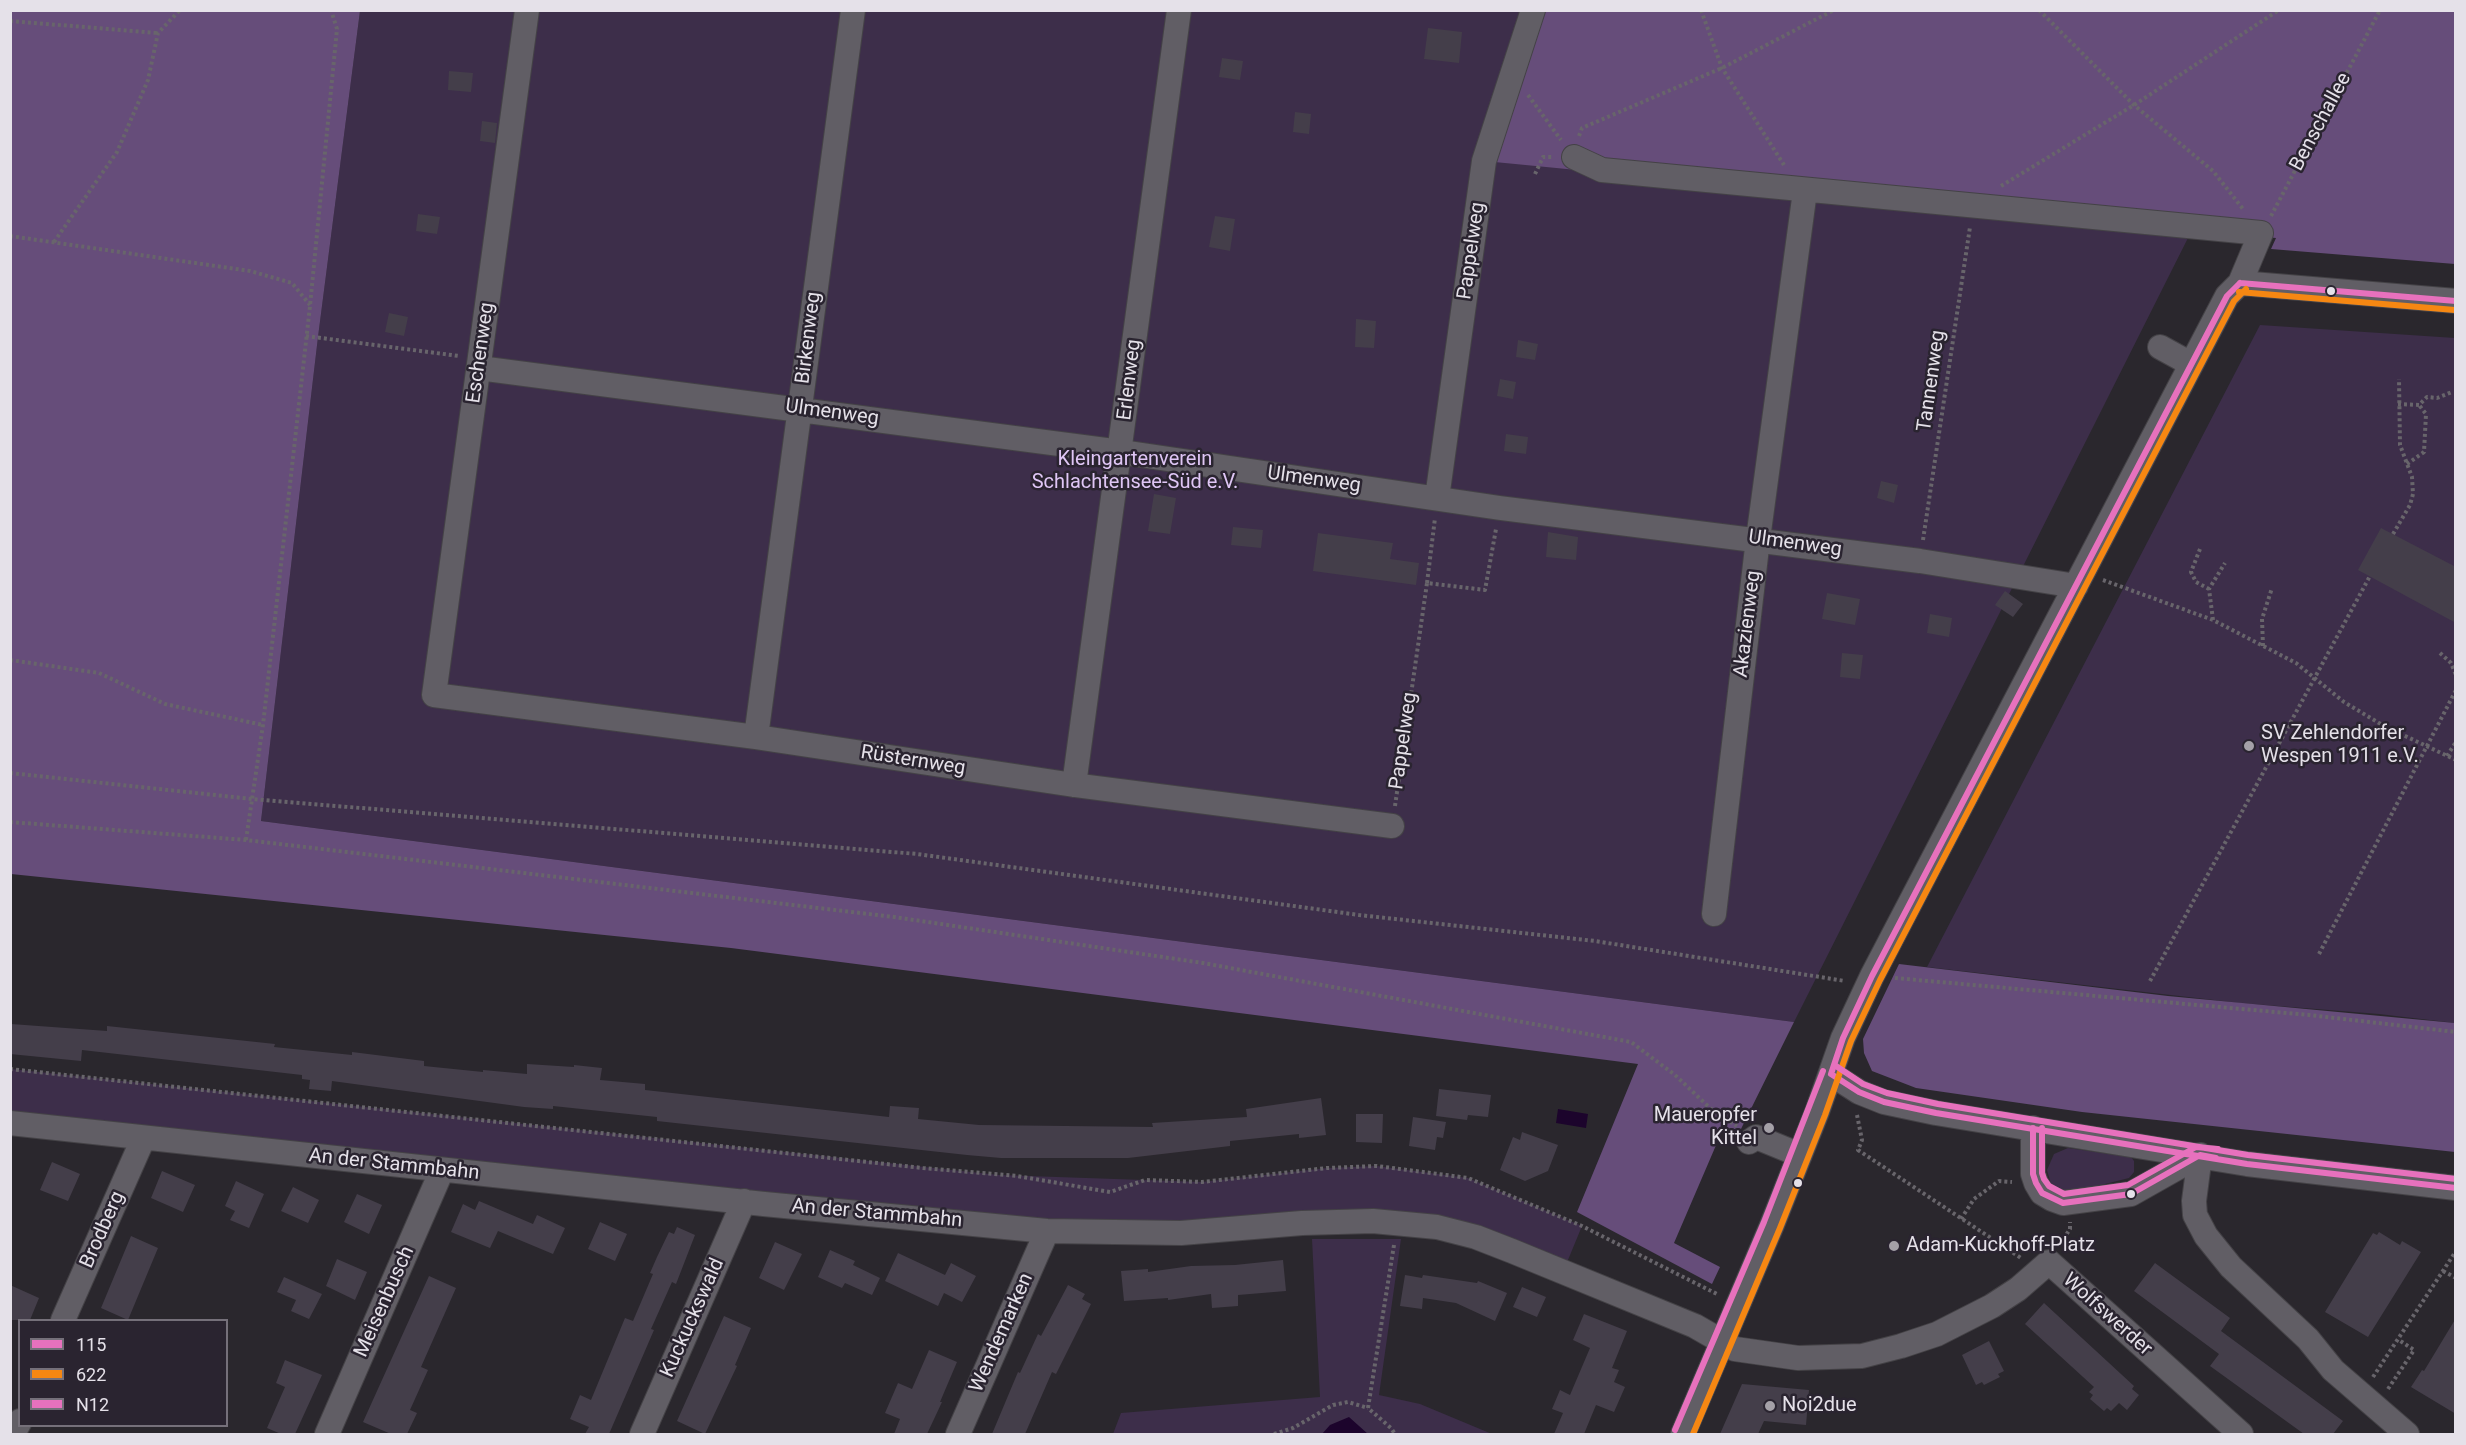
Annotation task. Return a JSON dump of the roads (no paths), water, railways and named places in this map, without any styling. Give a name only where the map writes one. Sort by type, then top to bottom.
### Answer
[{"type":"street","name":"Eschenweg","points":[[434,695],[527,10]]},
{"type":"street","name":"Birkenweg","points":[[756,737],[853,10]]},
{"type":"street","name":"Erlenweg","points":[[1074,785],[1121,452],[1179,10]]},
{"type":"street","name":"Pappelweg","points":[[1437,498],[1484,161],[1533,10]]},
{"type":"street","points":[[1574,157],[1602,170],[2261,233],[2240,283],[2227,296],[1878,965],[1846,1033],[1800,1155],[1723,1344],[1683,1434]]},
{"type":"street","name":"Akazienweg","points":[[1714,914],[1802,190]]},
{"type":"street","points":[[2240,283],[2456,301]]},
{"type":"street","points":[[2160,347],[2192,364]]},
{"type":"street","name":"Ulmenweg","points":[[480,363],[1121,452],[1500,508],[1920,561],[2076,586]]},
{"type":"street","name":"Rüsternweg","points":[[434,695],[756,737],[1074,785],[1392,826]]},
{"type":"street","points":[[1831,1074],[1859,1092],[1884,1102],[1936,1113],[2247,1164],[2456,1188]]},
{"type":"street","name":"An der Stammbahn","points":[[10,1123],[143,1139],[1047,1231],[1181,1233],[1302,1223],[1373,1221],[1437,1227],[1476,1237],[1695,1326],[1723,1344]]},
{"type":"street","points":[[2033,1128],[2032,1174],[2036,1183],[2042,1193],[2052,1199],[2071,1203],[2131,1194],[2200,1155]]},
{"type":"street","name":"Brodberg","points":[[63,1319],[143,1139]]},
{"type":"street","points":[[1753,1140],[1800,1155]]},
{"type":"street","points":[[2200,1155],[2194,1201],[2195,1215],[2206,1236],[2231,1267],[2308,1339],[2333,1370],[2407,1434]]},
{"type":"street","name":"Meisenbusch","points":[[327,1434],[442,1170]]},
{"type":"street","name":"Kuckuckswald","points":[[642,1434],[744,1201]]},
{"type":"street","name":"Wendemarken","points":[[958,1434],[1047,1231]]},
{"type":"street","name":"Wolfswerder","points":[[1723,1344],[1753,1353],[1808,1358],[1862,1356],[1902,1346],[1965,1321],[2018,1288],[2049,1262],[2241,1434]]},
{"type":"place","name":"SV Zehlendorfer Wespen 1911 e.V.","points":[[2249,746]]},
{"type":"place","name":"Maueropfer Kittel","points":[[1769,1128]]},
{"type":"place","name":"Adam-Kuckhoff-Platz","points":[[1894,1246]]},
{"type":"place","name":"Noi2due","points":[[1770,1406]]},
{"type":"park label","name":"Kleingartenverein Schlachtensee-Süd e.V.","points":[[1135,472]]}]
